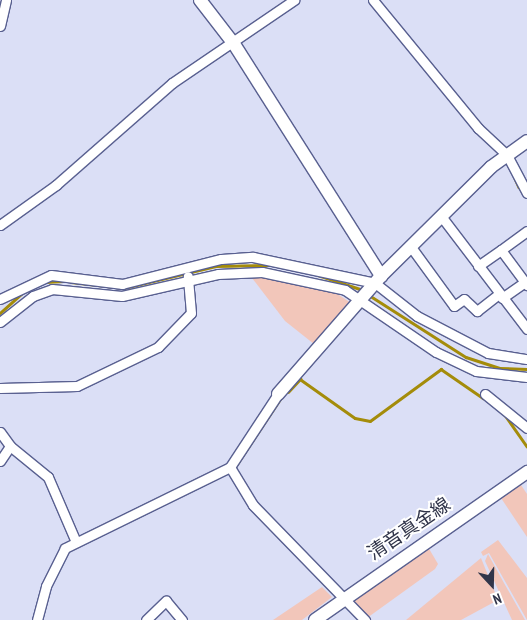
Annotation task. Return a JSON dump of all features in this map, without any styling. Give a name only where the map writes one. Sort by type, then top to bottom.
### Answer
[{"type":"street","points":[[0,26],[6,0]]},
{"type":"street","points":[[200,0],[234,44],[370,288],[462,366],[490,376],[527,377]]},
{"type":"street","points":[[0,225],[56,184],[172,83],[234,44],[294,0]]},
{"type":"street","points":[[374,0],[478,128],[507,154],[527,193]]},
{"type":"street","points":[[37,620],[56,561],[76,542],[230,467],[278,394],[370,288],[441,216],[507,154],[527,141]]},
{"type":"street","points":[[441,216],[527,329]]},
{"type":"street","points":[[478,266],[527,231]]},
{"type":"street","points":[[411,247],[454,306],[464,298],[477,311],[526,283],[502,250]]},
{"type":"street","points":[[0,322],[33,296],[52,289],[122,296],[187,274],[253,257],[370,288],[417,316],[488,353],[527,359]]},
{"type":"street","points":[[0,299],[50,276],[122,284],[187,274],[262,272],[335,287],[370,288]]},
{"type":"street","points":[[0,388],[78,386],[158,347],[191,313],[187,274]]},
{"type":"street","points":[[485,394],[527,428]]},
{"type":"street","points":[[0,432],[10,446],[48,477],[76,542]]},
{"type":"street","points":[[0,460],[10,446]]},
{"type":"street","points":[[230,467],[253,504],[346,596],[365,620]]},
{"type":"street","name":"清音真金線","points":[[315,620],[346,596],[527,472]]},
{"type":"street","points":[[146,620],[166,601],[182,620]]},
{"type":"shaded area","points":[[260,277],[330,289],[351,303],[314,344],[285,321],[252,278]]},
{"type":"shaded area","points":[[521,485],[527,494],[527,537],[501,498]]},
{"type":"shaded area","points":[[498,540],[527,578],[527,620],[489,553],[483,556],[481,552]]},
{"type":"shaded area","points":[[428,547],[438,564],[435,569],[367,618],[354,601]]},
{"type":"shaded area","points":[[488,554],[525,620],[512,620],[485,561]]},
{"type":"shaded area","points":[[481,558],[498,600],[461,620],[406,620]]},
{"type":"shaded area","points":[[322,587],[332,597],[302,620],[273,620]]},
{"type":"waterway","points":[[514,176],[519,187]]},
{"type":"waterway","points":[[71,282],[124,288],[216,266],[271,265]]},
{"type":"waterway","points":[[318,275],[363,290]]},
{"type":"waterway","points":[[46,282],[63,281]]},
{"type":"waterway","points":[[0,313],[23,292]]},
{"type":"waterway","points":[[369,295],[466,357],[499,368],[527,369]]},
{"type":"waterway","points":[[288,392],[300,379],[355,418],[370,421],[441,369],[483,398]]},
{"type":"waterway","points":[[235,467],[280,399]]},
{"type":"waterway","points":[[505,415],[527,446]]}]
